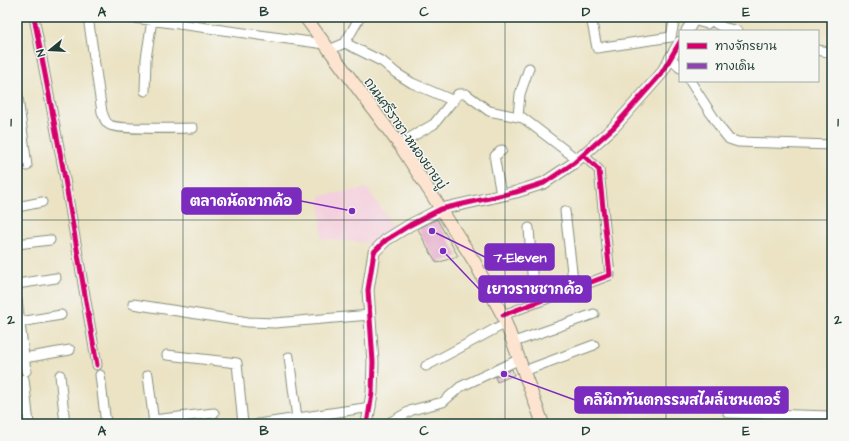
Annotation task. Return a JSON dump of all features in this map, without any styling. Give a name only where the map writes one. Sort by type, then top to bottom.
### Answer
[{"type":"main road","name":"ถนนศรีราชา-หนองยายบู่","points":[[305,17],[398,144],[442,209],[475,263],[504,319],[514,342],[543,424]]},
{"type":"street","points":[[34,17],[63,168],[97,365]]},
{"type":"street","points":[[88,17],[102,112],[106,122],[110,126],[124,127],[193,128]]},
{"type":"street","points":[[127,17],[327,47],[345,43],[383,62],[396,73],[412,83],[454,101]]},
{"type":"street","points":[[345,43],[360,17]]},
{"type":"street","points":[[591,17],[597,48],[670,37],[675,17]]},
{"type":"street","points":[[688,30],[694,19],[707,24],[717,23],[735,30]]},
{"type":"street","points":[[145,91],[146,59],[152,20]]},
{"type":"street","points":[[367,424],[371,407],[373,362],[368,290],[374,252],[386,240],[410,225],[442,209],[516,192],[544,183],[580,157],[614,127],[661,74],[679,44]]},
{"type":"street","points":[[819,50],[832,53]]},
{"type":"street","points":[[671,58],[679,67]]},
{"type":"street","points":[[518,117],[520,94],[529,68]]},
{"type":"street","points":[[691,82],[729,139],[738,142],[832,145]]},
{"type":"street","points":[[17,90],[19,128],[26,166]]},
{"type":"street","points":[[398,144],[434,124],[454,101],[458,94],[466,94],[489,111],[524,118],[599,170],[610,275],[534,303],[504,319],[426,366]]},
{"type":"street","points":[[501,195],[494,161],[495,156],[502,150]]},
{"type":"street","points":[[17,207],[42,202]]},
{"type":"street","points":[[565,211],[574,289]]},
{"type":"street","points":[[529,228],[534,303]]},
{"type":"street","points":[[17,244],[50,240]]},
{"type":"street","points":[[17,284],[56,278]]},
{"type":"street","points":[[17,300],[24,358],[29,424]]},
{"type":"street","points":[[133,304],[248,322],[275,323],[370,314]]},
{"type":"street","points":[[514,342],[594,314]]},
{"type":"street","points":[[20,322],[61,315]]},
{"type":"street","points":[[524,370],[594,345]]},
{"type":"street","points":[[24,358],[70,350]]},
{"type":"street","points":[[167,355],[237,363],[243,424]]},
{"type":"street","points":[[289,357],[297,418]]},
{"type":"street","points":[[387,424],[412,410],[443,402],[460,387],[520,359]]},
{"type":"street","points":[[60,375],[65,424]]},
{"type":"street","points":[[100,375],[106,424]]},
{"type":"street","points":[[148,375],[154,422],[214,413]]},
{"type":"street","points":[[258,424],[371,407]]},
{"type":"street","points":[[728,413],[831,417]]},
{"type":"shaded area","points":[[367,188],[393,226],[370,243],[322,239],[320,196]]},
{"type":"building","points":[[437,219],[458,256],[437,263],[418,229]]},
{"type":"building","points":[[512,369],[514,375],[497,382],[495,377]]},
{"type":"marked path","points":[[17,168],[27,166]]},
{"type":"cycle path","points":[[34,17],[63,168],[97,365]]},
{"type":"cycle path","points":[[367,424],[372,393],[373,362],[368,290],[374,252],[386,240],[410,225],[441,209],[516,192],[544,183],[574,163],[614,127],[661,74],[679,44]]},
{"type":"cycle path","points":[[503,315],[610,275],[599,170],[583,155]]},
{"type":"place","name":"ตลาดนัดชากค้อ","points":[[352,211]]},
{"type":"place","name":"7-Eleven","points":[[432,231]]},
{"type":"place","name":"เยาวราชชากค้อ","points":[[443,251]]},
{"type":"place","name":"คลินิกทันตกรรมสไมล์เซนเตอร์","points":[[504,374]]}]
